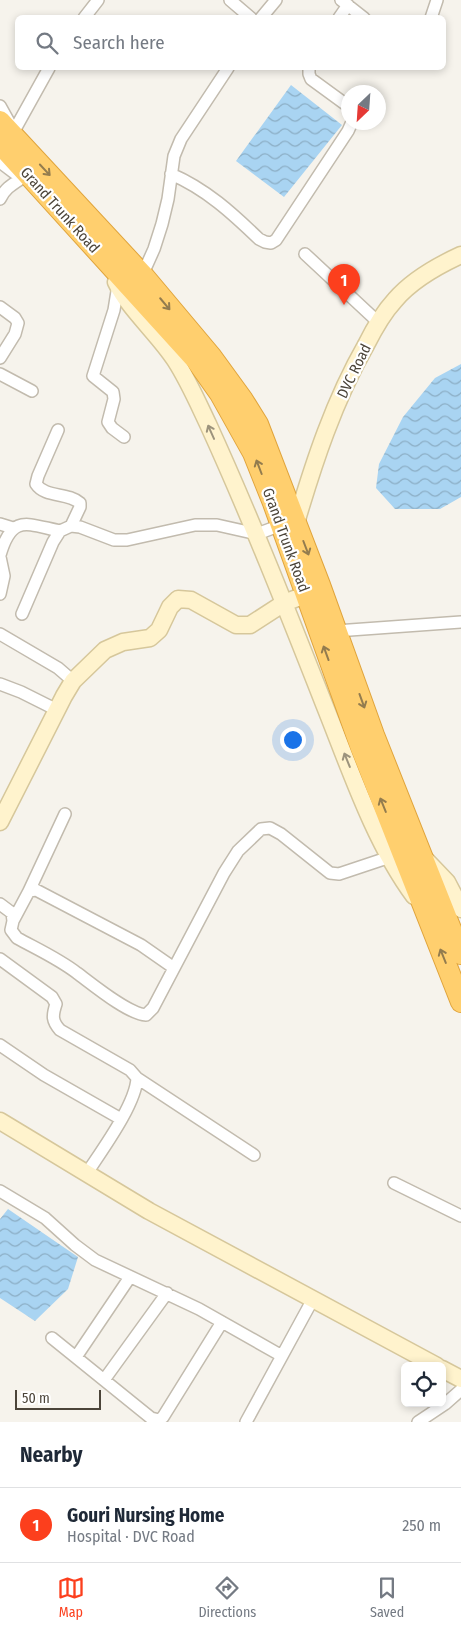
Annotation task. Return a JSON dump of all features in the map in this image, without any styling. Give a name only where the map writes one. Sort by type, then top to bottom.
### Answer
[{"type":"highway","name":"Grand Trunk Road","points":[[9,136],[50,200],[107,261],[131,283],[164,303],[211,356],[258,424],[266,444],[289,524],[313,592],[361,748],[461,1002]]},
{"type":"highway","name":"Grand Trunk Road","points":[[9,136],[131,283]]},
{"type":"highway","name":"Grand Trunk Road","points":[[313,592],[336,631],[374,735],[461,954]]},
{"type":"street","points":[[86,15],[98,0]]},
{"type":"street","points":[[230,0],[248,15]]},
{"type":"street","points":[[264,15],[276,0]]},
{"type":"street","points":[[432,15],[437,0]]},
{"type":"street","points":[[340,15],[345,3],[360,15]]},
{"type":"street","points":[[9,136],[48,70]]},
{"type":"street","points":[[124,437],[112,428],[108,422],[114,399],[113,392],[93,376],[114,310],[154,250],[162,224],[174,156],[181,139],[227,70]]},
{"type":"street","points":[[309,70],[311,79],[341,101]]},
{"type":"street","points":[[0,106],[9,136]]},
{"type":"street","points":[[171,174],[189,181],[214,198],[258,239],[272,243],[348,130]]},
{"type":"street","points":[[0,162],[50,200]]},
{"type":"street","points":[[0,199],[3,192],[9,186],[22,178]]},
{"type":"street","points":[[305,254],[378,322]]},
{"type":"street","name":"DVC Road","points":[[289,524],[355,364],[378,322],[394,300],[418,279],[461,255]]},
{"type":"street","points":[[131,283],[181,371],[207,424],[257,534],[355,782],[390,857],[404,882],[425,912]]},
{"type":"street","points":[[0,307],[18,323],[15,334],[0,358]]},
{"type":"street","points":[[0,374],[32,391]]},
{"type":"street","points":[[22,614],[53,542],[80,507],[80,503],[71,497],[43,490],[38,488],[36,484],[58,430]]},
{"type":"street","points":[[0,594],[4,576],[0,556],[4,541],[13,528],[24,523],[65,528],[80,527],[114,540],[127,540],[195,525],[217,525],[257,534],[289,524]]},
{"type":"street","points":[[0,524],[13,528]]},
{"type":"street","points":[[0,822],[72,681],[105,650],[123,642],[150,638],[159,630],[170,607],[178,598],[191,600],[236,625],[250,625],[284,603],[313,592]]},
{"type":"street","points":[[336,631],[461,622]]},
{"type":"street","points":[[0,634],[58,668],[72,681]]},
{"type":"street","points":[[0,684],[57,710]]},
{"type":"street","points":[[12,921],[30,891],[66,814]]},
{"type":"street","points":[[0,904],[12,913],[10,930],[17,938],[77,973],[97,989],[142,1014],[150,1013],[224,872],[238,851],[261,829],[270,828],[281,834],[330,873],[339,874],[390,857]]},
{"type":"street","points":[[422,855],[446,882],[461,907]]},
{"type":"street","points":[[30,891],[36,890],[126,936],[174,968]]},
{"type":"street","points":[[0,959],[52,997],[56,1004],[53,1015],[54,1023],[60,1030],[130,1070],[137,1078],[254,1155]]},
{"type":"street","points":[[0,1046],[44,1075],[121,1119]]},
{"type":"street","points":[[87,1173],[121,1119],[137,1087],[137,1078]]},
{"type":"street","points":[[0,1121],[149,1211],[430,1362]]},
{"type":"street","points":[[394,1183],[461,1216]]},
{"type":"street","points":[[0,1191],[45,1218],[95,1260],[167,1293],[282,1356]]},
{"type":"street","points":[[76,1357],[130,1277]]},
{"type":"street","points":[[104,1380],[167,1293]]},
{"type":"street","points":[[246,1422],[313,1299]]},
{"type":"street","points":[[52,1338],[151,1418],[158,1421],[163,1418],[222,1322]]},
{"type":"street","points":[[446,1371],[461,1380]]},
{"type":"street","points":[[418,1422],[445,1404],[461,1390]]},
{"type":"water","points":[[291,85],[341,124],[284,197],[236,161]]},
{"type":"water","points":[[461,364],[461,497],[440,509],[395,509],[376,488],[379,464],[403,417],[435,378]]},
{"type":"water","points":[[8,1209],[78,1257],[68,1289],[35,1321],[0,1298],[0,1219]]},
{"type":"place","name":"Gouri Nursing Home","points":[[344,305]]}]
